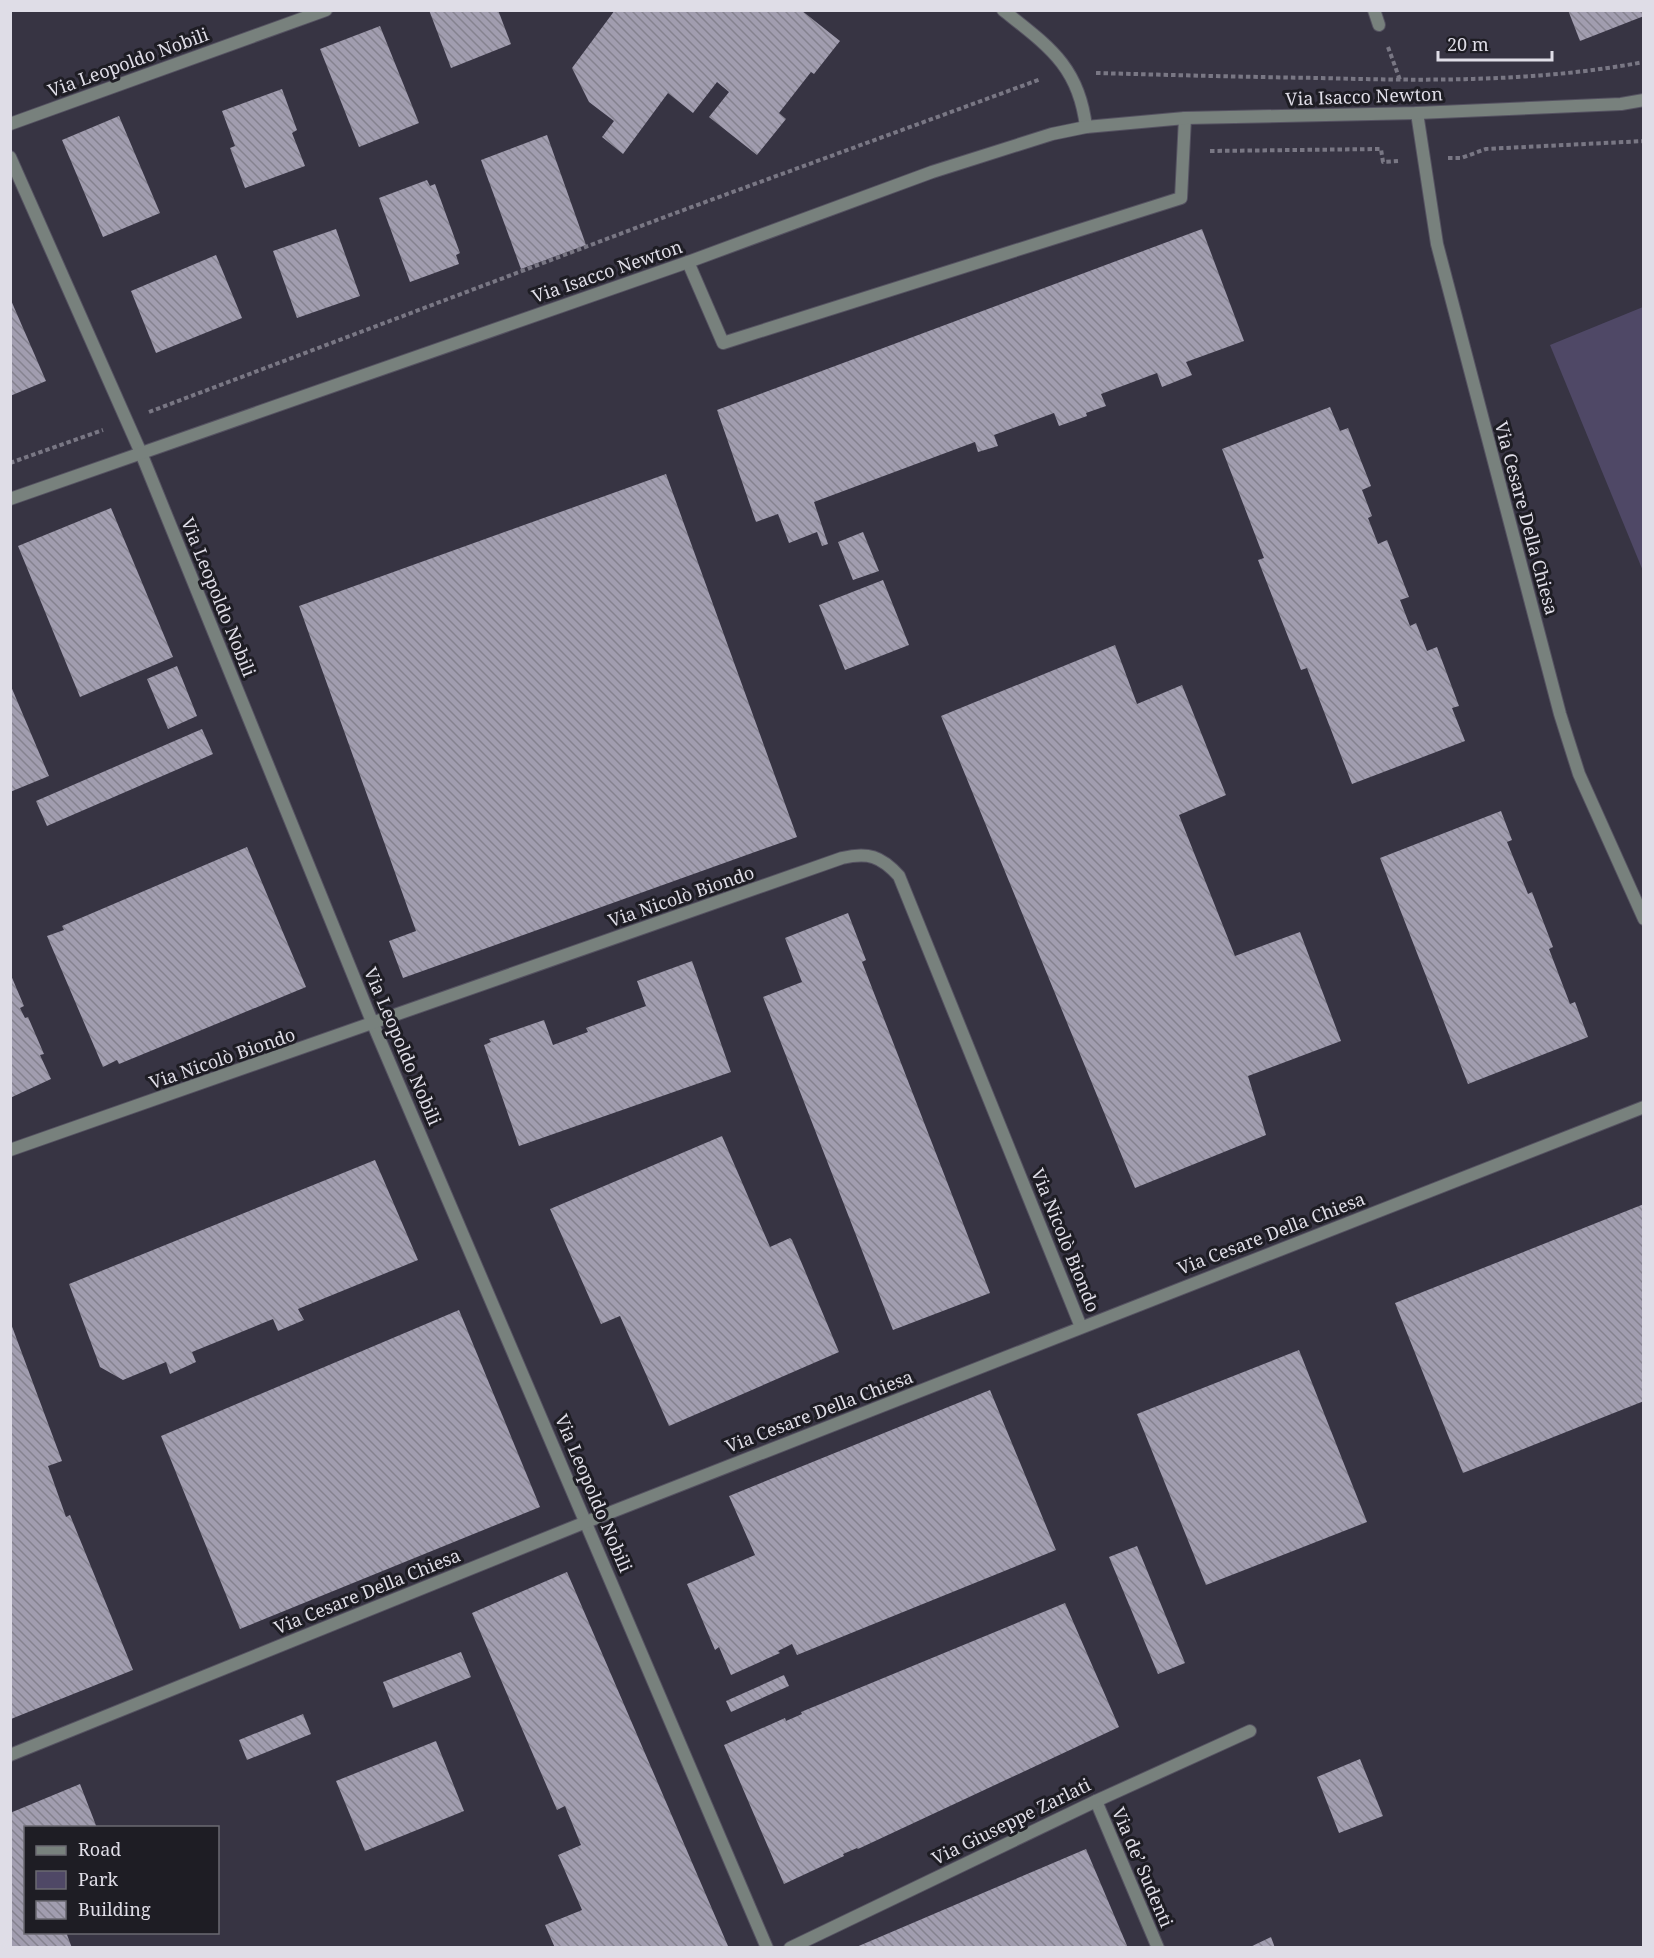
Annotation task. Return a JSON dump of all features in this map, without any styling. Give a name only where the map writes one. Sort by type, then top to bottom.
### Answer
[{"type":"street","name":"Via Leopoldo Nobili","points":[[10,124],[326,10]]},
{"type":"street","points":[[1003,10],[1057,55],[1070,73],[1084,107],[1086,127]]},
{"type":"street","points":[[1374,10],[1379,25]]},
{"type":"street","name":"Via Isacco Newton","points":[[10,499],[688,262],[932,172],[1023,142],[1086,127],[1185,118],[1417,113],[1621,104],[1644,100]]},
{"type":"street","name":"Via Cesare Della Chiesa","points":[[1417,113],[1437,244],[1560,714],[1579,774],[1644,920]]},
{"type":"street","points":[[688,262],[723,343],[1181,198],[1185,118]]},
{"type":"street","name":"Via Leopoldo Nobili","points":[[10,157],[141,453],[373,1024],[767,1947]]},
{"type":"street","name":"Via Nicolò Biondo","points":[[10,1150],[842,858],[858,855],[874,856],[888,864],[899,876],[1081,1327]]},
{"type":"street","name":"Via Cesare Della Chiesa","points":[[10,1755],[586,1522],[1644,1107]]},
{"type":"street","name":"Via Giuseppe Zarlati","points":[[790,1947],[1096,1801],[1250,1731]]},
{"type":"street","name":"Via de’ Sudenti","points":[[1096,1801],[1158,1947]]},
{"type":"path","points":[[1379,25],[1400,80]]},
{"type":"path","points":[[10,463],[127,421]]},
{"type":"green space","points":[[1643,307],[1643,571],[1550,345]]},
{"type":"building","points":[[429,10],[498,10],[511,44],[451,68]]},
{"type":"building","points":[[615,10],[801,10],[840,41],[814,74],[811,72],[779,113],[786,119],[757,155],[709,117],[729,92],[717,82],[693,113],[668,93],[623,154],[602,137],[614,121],[589,102],[572,68]]},
{"type":"building","points":[[1568,10],[1644,10],[1644,16],[1580,41]]},
{"type":"building","points":[[380,26],[419,123],[359,147],[320,49]]},
{"type":"building","points":[[282,89],[297,130],[292,133],[305,166],[245,188],[230,148],[235,146],[222,111]]},
{"type":"building","points":[[119,116],[160,213],[103,237],[62,140]]},
{"type":"building","points":[[547,135],[586,245],[521,269],[481,160]]},
{"type":"building","points":[[427,180],[430,186],[435,184],[460,253],[456,255],[459,264],[410,282],[379,198]]},
{"type":"building","points":[[336,229],[360,296],[297,318],[273,251]]},
{"type":"building","points":[[1202,229],[1244,341],[1186,362],[1192,375],[1162,387],[1157,373],[1101,394],[1106,406],[1086,413],[1087,416],[1059,426],[1054,413],[994,435],[998,446],[978,452],[975,442],[814,502],[828,544],[822,546],[817,532],[789,543],[778,514],[756,522],[717,410]]},
{"type":"building","points":[[216,255],[242,318],[156,353],[131,291]]},
{"type":"building","points":[[10,298],[46,381],[10,396]]},
{"type":"building","points":[[1330,407],[1340,431],[1348,428],[1371,486],[1362,490],[1372,516],[1368,518],[1378,544],[1387,540],[1409,597],[1400,600],[1410,626],[1416,623],[1427,651],[1437,647],[1459,706],[1452,708],[1465,741],[1352,784],[1307,668],[1301,670],[1258,560],[1264,558],[1222,449]]},
{"type":"building","points":[[666,474],[797,837],[403,978],[389,941],[416,931],[299,606]]},
{"type":"building","points":[[111,508],[173,657],[80,697],[18,546]]},
{"type":"building","points":[[863,532],[879,571],[853,580],[838,542]]},
{"type":"building","points":[[883,580],[909,645],[845,670],[819,605]]},
{"type":"building","points":[[1115,645],[1137,704],[1182,685],[1226,795],[1179,815],[1235,956],[1300,932],[1341,1041],[1248,1076],[1266,1135],[1135,1188],[941,716]]},
{"type":"building","points":[[177,666],[197,716],[168,729],[147,679]]},
{"type":"building","points":[[10,684],[49,776],[10,792]]},
{"type":"building","points":[[202,729],[213,754],[47,826],[36,801]]},
{"type":"building","points":[[1501,811],[1512,840],[1507,842],[1528,894],[1532,892],[1553,947],[1549,949],[1570,1004],[1575,1002],[1588,1037],[1468,1084],[1380,858]]},
{"type":"building","points":[[247,847],[306,987],[119,1064],[117,1060],[103,1067],[47,936],[64,930],[62,926]]},
{"type":"building","points":[[848,913],[866,960],[862,962],[990,1293],[893,1330],[763,997],[802,982],[785,938]]},
{"type":"building","points":[[692,961],[731,1072],[519,1146],[484,1045],[491,1042],[489,1039],[544,1020],[553,1045],[588,1032],[586,1028],[646,1006],[637,981]]},
{"type":"building","points":[[10,973],[24,1006],[20,1008],[25,1018],[28,1017],[44,1054],[40,1055],[51,1079],[10,1098]]},
{"type":"building","points":[[722,1136],[770,1247],[790,1238],[792,1240],[839,1352],[669,1426],[620,1316],[601,1324],[550,1209]]},
{"type":"building","points":[[375,1160],[418,1260],[298,1309],[304,1320],[278,1331],[273,1319],[192,1352],[196,1362],[170,1374],[166,1362],[123,1380],[100,1367],[69,1284]]},
{"type":"building","points":[[1644,1204],[1644,1401],[1463,1473],[1395,1303]]},
{"type":"building","points":[[459,1310],[540,1507],[240,1629],[161,1436]]},
{"type":"building","points":[[10,1321],[62,1461],[48,1466],[66,1517],[70,1515],[133,1670],[11,1719]]},
{"type":"building","points":[[1299,1350],[1367,1522],[1206,1585],[1137,1414]]},
{"type":"building","points":[[990,1390],[1056,1550],[797,1655],[792,1644],[778,1651],[780,1653],[731,1675],[719,1647],[715,1650],[687,1584],[755,1555],[729,1496]]},
{"type":"building","points":[[1137,1546],[1185,1663],[1158,1674],[1109,1557]]},
{"type":"building","points":[[567,1572],[728,1946],[723,1948],[555,1948],[545,1925],[582,1910],[558,1855],[581,1845],[565,1806],[557,1810],[472,1613]]},
{"type":"building","points":[[1065,1603],[1119,1727],[843,1854],[844,1856],[784,1884],[724,1745]]},
{"type":"building","points":[[461,1652],[471,1677],[393,1708],[383,1682]]},
{"type":"building","points":[[784,1675],[789,1686],[731,1712],[726,1701]]},
{"type":"building","points":[[303,1714],[311,1734],[247,1760],[239,1740]]},
{"type":"building","points":[[436,1741],[464,1811],[365,1851],[336,1781]]},
{"type":"building","points":[[1360,1759],[1383,1816],[1339,1833],[1317,1777]]},
{"type":"building","points":[[80,1784],[96,1826],[24,1826],[24,1934],[67,1934],[72,1948],[10,1948],[10,1813]]},
{"type":"building","points":[[1086,1849],[1128,1948],[854,1948]]},
{"type":"building","points":[[1271,1937],[1275,1948],[1248,1948]]}]
